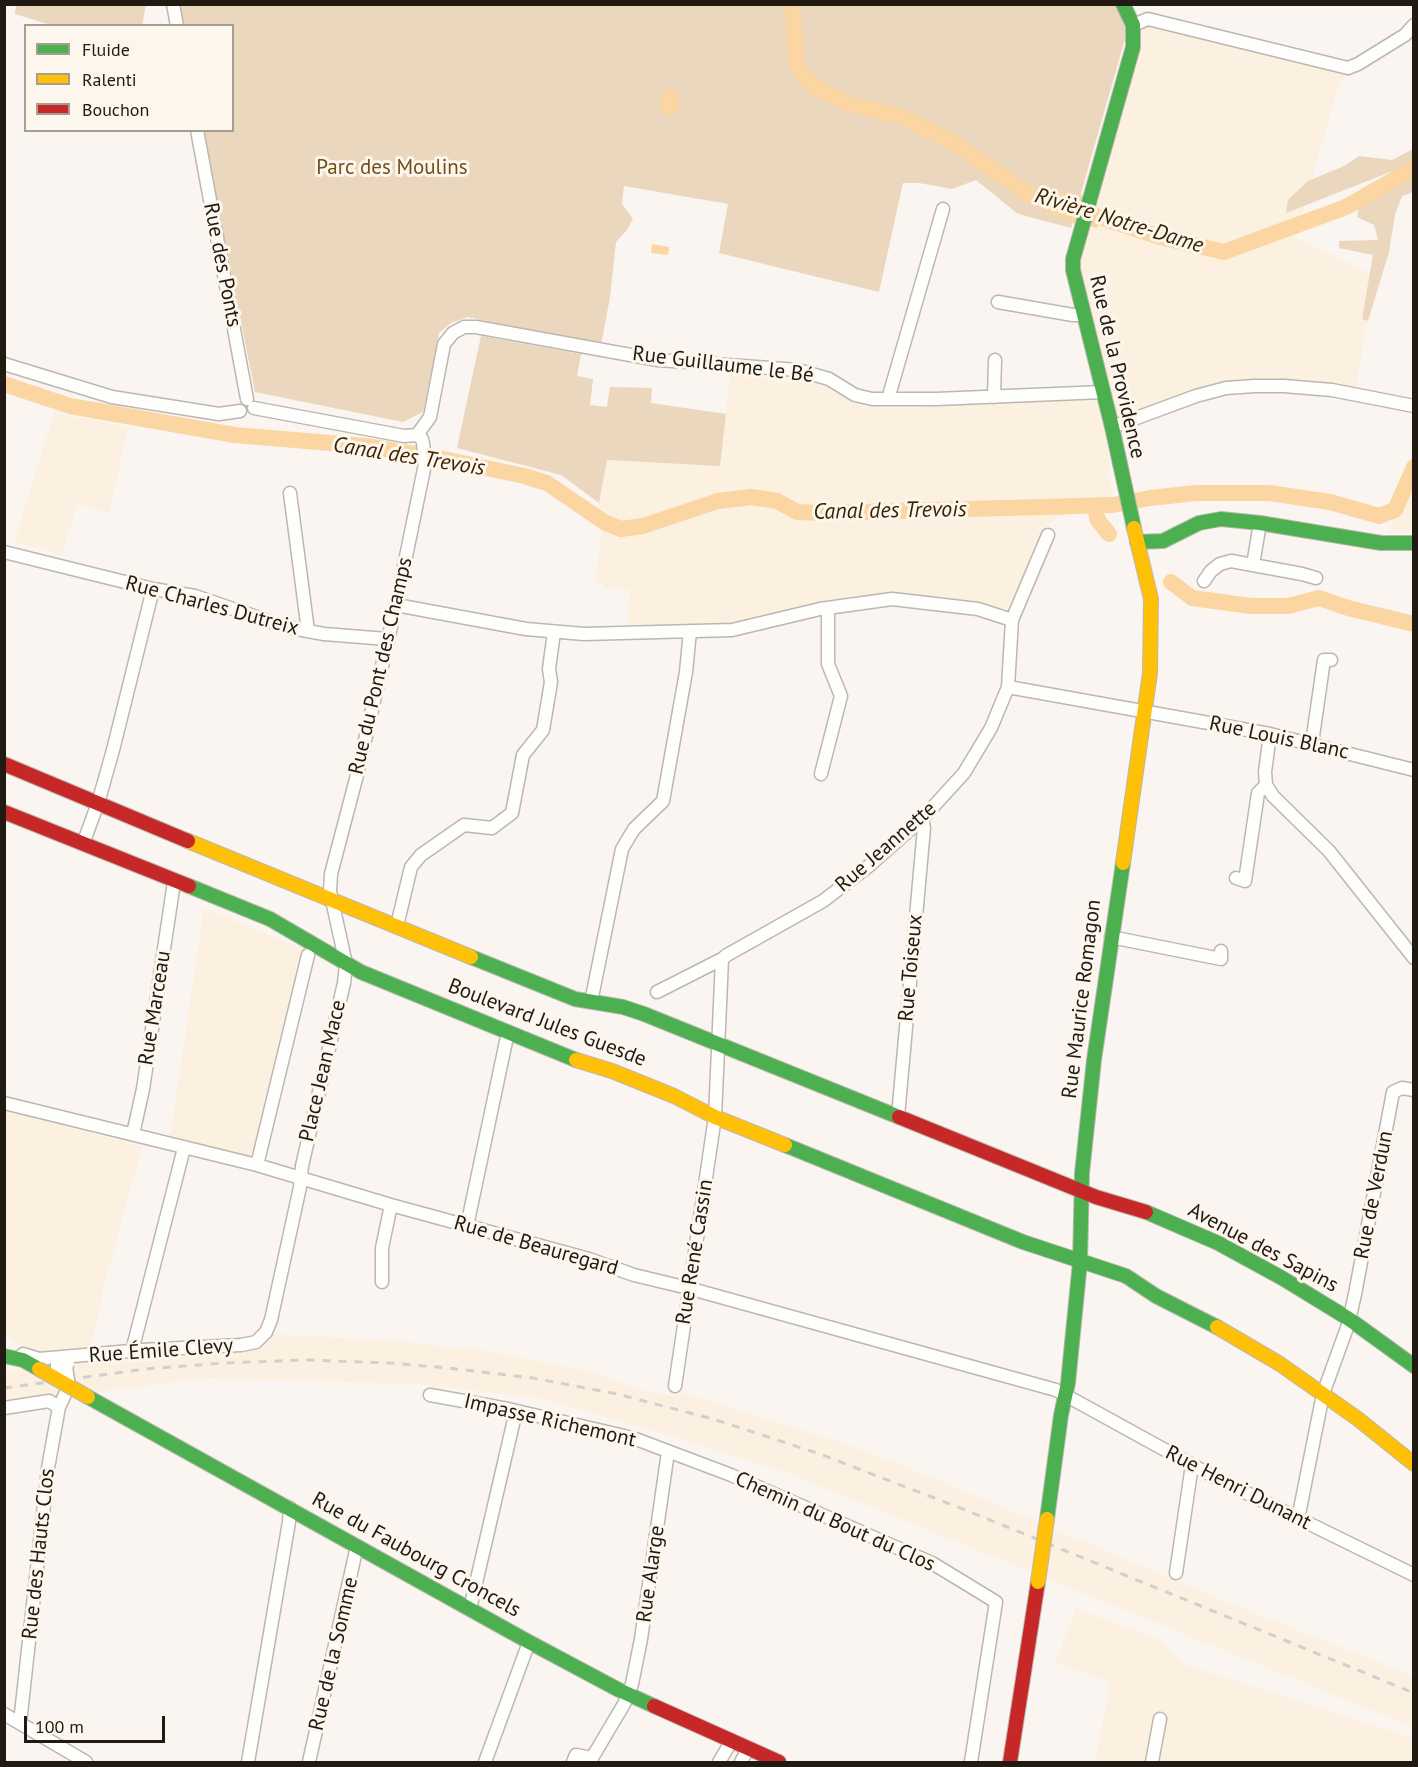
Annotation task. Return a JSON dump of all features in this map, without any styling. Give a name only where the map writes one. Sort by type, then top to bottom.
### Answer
[{"type":"street","points":[[173,4],[177,24]]},
{"type":"street","points":[[1123,4],[1133,25],[1148,19],[1348,68],[1359,64],[1404,35],[1413,25]]},
{"type":"street","name":"Rue de la Providence","points":[[1124,488],[1112,427],[1073,270],[1073,259],[1133,47],[1133,25]]},
{"type":"street","name":"Rue des Ponts","points":[[197,132],[251,404]]},
{"type":"street","points":[[888,399],[943,209]]},
{"type":"street","points":[[998,302],[1084,315]]},
{"type":"street","name":"Rue Guillaume le Bé","points":[[420,439],[430,417],[444,344],[453,333],[464,327],[476,327],[658,360],[798,370],[830,379],[855,395],[872,399],[1103,392]]},
{"type":"street","points":[[994,397],[995,360]]},
{"type":"street","points":[[4,364],[112,398],[219,414],[240,411],[240,404],[251,404],[420,439]]},
{"type":"street","points":[[1112,427],[1196,396],[1226,388],[1284,386],[1332,390],[1413,406]]},
{"type":"street","name":"Rue du Pont des Champs","points":[[346,964],[332,899],[331,874],[357,775],[396,605],[425,464],[420,439]]},
{"type":"street","name":"Rue Maurice Romagon","points":[[1010,1762],[1066,1395],[1080,1262],[1081,1191],[1094,1060],[1150,673],[1151,599],[1124,488]]},
{"type":"street","points":[[290,493],[308,631]]},
{"type":"street","points":[[1137,542],[1163,540],[1199,523],[1221,519],[1260,523],[1381,543],[1413,543]]},
{"type":"street","points":[[1253,565],[1260,523]]},
{"type":"street","name":"Rue Jeannette","points":[[657,992],[722,959],[823,901],[870,865],[922,819],[964,773],[991,728],[1008,687],[1012,620],[1048,535]]},
{"type":"street","name":"Rue Charles Dutreix","points":[[4,552],[153,589],[195,596],[257,618],[308,631],[387,639]]},
{"type":"street","points":[[1204,581],[1220,564],[1231,561],[1316,578]]},
{"type":"street","points":[[83,844],[98,803],[113,750],[153,589]]},
{"type":"street","points":[[396,605],[526,629],[584,634],[732,630],[828,608],[892,599],[978,609],[1012,620]]},
{"type":"street","points":[[821,774],[841,696],[828,664],[828,608]]},
{"type":"street","points":[[591,1002],[622,849],[634,829],[663,801],[687,672],[690,631]]},
{"type":"street","points":[[397,926],[411,867],[421,855],[464,825],[492,828],[512,813],[523,755],[543,730],[551,682],[549,669],[554,632]]},
{"type":"street","points":[[1312,743],[1324,660],[1331,660]]},
{"type":"street","name":"Rue Louis Blanc","points":[[1008,687],[1270,734],[1413,770]]},
{"type":"street","points":[[1270,734],[1265,771],[1266,785],[1273,796],[1329,851],[1413,958]]},
{"type":"street","name":"Boulevard Jules Guesde","points":[[4,764],[575,999],[637,1011],[1081,1191]]},
{"type":"street","points":[[1236,878],[1245,881],[1258,793],[1266,785]]},
{"type":"street","name":"Boulevard Jules Guesde","points":[[4,812],[270,919],[346,964],[508,1032],[588,1065],[612,1071],[674,1096],[715,1117],[1023,1242],[1097,1266],[1137,1282],[1156,1296],[1228,1333],[1280,1364],[1323,1394]]},
{"type":"street","name":"Rue Toiseux","points":[[898,1116],[924,828],[922,819]]},
{"type":"street","name":"Rue Marceau","points":[[133,1134],[143,1089],[174,882]]},
{"type":"street","points":[[1111,937],[1221,959],[1221,951]]},
{"type":"street","name":"Place Jean Mace","points":[[257,1165],[308,955]]},
{"type":"street","name":"Rue René Cassin","points":[[675,1386],[715,1117],[722,959]]},
{"type":"street","name":"Place Jean Mace","points":[[299,1178],[344,983],[346,964]]},
{"type":"street","points":[[467,1226],[508,1032]]},
{"type":"street","name":"Rue de Verdun","points":[[1349,1319],[1393,1092],[1402,1088],[1413,1090]]},
{"type":"street","name":"Rue de Beauregard","points":[[4,1103],[257,1165],[391,1205],[589,1259],[634,1275],[1056,1390],[1066,1395]]},
{"type":"street","points":[[132,1351],[184,1148]]},
{"type":"street","name":"Rue Émile Clevy","points":[[21,1357],[24,1354],[39,1359],[64,1360],[132,1351],[241,1345],[256,1342],[271,1320],[300,1187],[299,1178]]},
{"type":"street","name":"Avenue des Sapins","points":[[1081,1191],[1136,1208],[1218,1243],[1282,1278],[1349,1319],[1413,1366]]},
{"type":"street","points":[[382,1282],[382,1248],[391,1205]]},
{"type":"street","points":[[1298,1519],[1323,1394],[1349,1319]]},
{"type":"street","name":"Rue du Faubourg Croncels","points":[[4,1345],[88,1398],[529,1642],[628,1695],[776,1762]]},
{"type":"street","points":[[4,1356],[21,1357]]},
{"type":"street","points":[[63,1383],[64,1360]]},
{"type":"street","name":"Rue des Hauts Clos","points":[[20,1723],[48,1468],[63,1383]]},
{"type":"street","points":[[1323,1394],[1383,1438],[1413,1464]]},
{"type":"street","name":"Impasse Richemont","points":[[430,1395],[516,1411],[633,1438],[668,1452]]},
{"type":"street","name":"Rue Henri Dunant","points":[[1066,1395],[1192,1465],[1413,1575]]},
{"type":"street","points":[[4,1408],[49,1401],[60,1403]]},
{"type":"street","points":[[470,1609],[516,1411]]},
{"type":"street","name":"Chemin du Bout du Clos","points":[[668,1452],[731,1475],[932,1563],[996,1602],[971,1762]]},
{"type":"street","name":"Rue Alarge","points":[[573,1762],[576,1755],[592,1758],[628,1695],[641,1640],[668,1452]]},
{"type":"street","points":[[1176,1573],[1192,1465]]},
{"type":"street","points":[[248,1762],[290,1508]]},
{"type":"street","name":"Rue de la Somme","points":[[309,1762],[357,1546]]},
{"type":"street","points":[[484,1762],[529,1642]]},
{"type":"street","points":[[4,1714],[86,1762]]},
{"type":"street","points":[[1152,1762],[1160,1719]]},
{"type":"street","points":[[719,1762],[731,1742]]},
{"type":"street","points":[[741,1762],[748,1749]]},
{"type":"shaded area","points":[[1142,24],[1167,27],[1346,71],[1336,93],[1296,237],[1377,277],[1366,325],[1355,395],[1264,387],[1199,394],[1111,431],[1071,263]]},
{"type":"shaded area","points":[[666,89],[676,90],[680,103],[678,109],[670,116],[662,114],[659,109],[663,92]]},
{"type":"shaded area","points":[[1047,187],[1058,193],[1082,195],[1082,203],[1102,211],[1097,228],[1075,224],[1043,210]]},
{"type":"shaded area","points":[[652,244],[669,247],[668,255],[651,253]]},
{"type":"shaded area","points":[[730,374],[806,381],[824,386],[860,406],[889,409],[1096,399],[1106,430],[1110,471],[1108,473],[1113,494],[1048,523],[1014,609],[907,595],[871,595],[808,607],[752,623],[627,628],[630,590],[604,588],[604,583],[595,582],[602,530],[598,510],[607,460],[720,466]]},
{"type":"shaded area","points":[[54,413],[128,427],[109,513],[77,504],[61,557],[53,552],[14,542]]},
{"type":"shaded area","points":[[1413,485],[1413,532],[1387,533]]},
{"type":"shaded area","points":[[204,908],[303,949],[254,1158],[170,1138]]},
{"type":"shaded area","points":[[4,1110],[33,1115],[85,1132],[142,1146],[102,1293],[91,1349],[34,1353],[5,1335]]},
{"type":"shaded area","points":[[270,1334],[395,1341],[486,1351],[588,1371],[641,1390],[676,1397],[680,1392],[849,1445],[943,1482],[1212,1596],[1413,1676],[1413,1727],[788,1473],[539,1398],[418,1384],[208,1378],[47,1398],[5,1406],[5,1371],[166,1351],[267,1347]]},
{"type":"shaded area","points":[[1076,1608],[1157,1639],[1183,1664],[1413,1738],[1413,1762],[1095,1762],[1111,1682],[1055,1663]]},
{"type":"green space","points":[[16,4],[146,5],[142,24],[48,24],[15,14]]},
{"type":"green space","name":"Parc des Moulins","points":[[1116,4],[1127,32],[1071,228],[1018,214],[976,180],[952,189],[919,183],[903,183],[879,292],[719,253],[728,204],[624,186],[622,204],[633,219],[616,242],[610,297],[601,346],[468,317],[451,323],[439,333],[423,412],[403,422],[255,392],[203,132],[234,132],[234,24],[181,24],[177,5]]},
{"type":"green space","points":[[1413,149],[1413,163],[1286,213],[1288,200],[1308,181],[1344,166],[1359,156],[1392,160]]},
{"type":"green space","points":[[1413,173],[1413,192],[1402,196],[1395,215],[1389,252],[1368,321],[1362,319],[1373,255],[1339,248],[1339,241],[1378,240],[1374,225],[1357,217],[1359,204]]},
{"type":"green space","points":[[481,336],[581,354],[577,376],[593,379],[590,405],[607,407],[610,387],[652,388],[651,403],[726,414],[720,466],[607,460],[599,503],[561,475],[457,448]]},
{"type":"waterway","name":"Rivière Notre-Dame","points":[[792,4],[797,67],[813,86],[849,104],[902,117],[957,145],[1028,194],[1160,237],[1224,252],[1346,207],[1414,168]]},
{"type":"waterway","name":"Canal des Trevois","points":[[4,384],[70,406],[235,435],[366,446],[439,458],[524,476],[547,483],[604,522],[621,529],[643,526],[718,501],[752,497],[777,501],[797,512],[824,513],[1113,505],[1196,493],[1269,493],[1330,502],[1379,516],[1395,510],[1414,467]]},
{"type":"waterway","points":[[1096,506],[1097,519],[1109,534]]},
{"type":"waterway","points":[[1171,582],[1192,598],[1251,606],[1288,606],[1319,598],[1348,608],[1414,624]]},
{"type":"railway","points":[[4,1388],[146,1369],[305,1360],[448,1368],[533,1378],[617,1394],[713,1419],[820,1454],[963,1509],[1414,1693]]},
{"type":"traffic: fast","points":[[1123,4],[1133,25],[1133,47],[1073,259],[1073,270],[1112,427],[1134,528]]},
{"type":"traffic: fast","points":[[1137,542],[1163,541],[1199,523],[1221,519],[1260,523],[1381,543],[1414,543]]},
{"type":"traffic: fast","points":[[1047,1519],[1061,1415],[1068,1383],[1080,1262],[1082,1173],[1094,1060],[1123,863]]},
{"type":"traffic: fast","points":[[189,886],[270,919],[361,972],[576,1060]]},
{"type":"traffic: fast","points":[[471,957],[575,999],[623,1007],[644,1014],[899,1117]]},
{"type":"traffic: fast","points":[[785,1145],[1023,1242],[1126,1276],[1156,1296],[1217,1327]]},
{"type":"traffic: fast","points":[[1146,1212],[1218,1243],[1282,1278],[1349,1319],[1414,1366]]},
{"type":"traffic: fast","points":[[4,1356],[23,1360],[39,1369]]},
{"type":"traffic: fast","points":[[88,1397],[529,1642],[654,1706]]},
{"type":"traffic: slow","points":[[1123,863],[1150,673],[1151,599],[1134,528]]},
{"type":"traffic: slow","points":[[188,841],[471,957]]},
{"type":"traffic: slow","points":[[576,1060],[612,1071],[674,1096],[715,1117],[785,1145]]},
{"type":"traffic: slow","points":[[1217,1327],[1280,1364],[1358,1419],[1414,1464]]},
{"type":"traffic: slow","points":[[39,1369],[88,1397]]},
{"type":"traffic: slow","points":[[1038,1582],[1047,1519]]},
{"type":"traffic: jam","points":[[4,764],[188,841]]},
{"type":"traffic: jam","points":[[4,812],[189,886]]},
{"type":"traffic: jam","points":[[899,1117],[1096,1197],[1146,1212]]},
{"type":"traffic: jam","points":[[1010,1762],[1038,1582]]},
{"type":"traffic: jam","points":[[654,1706],[779,1762]]}]
